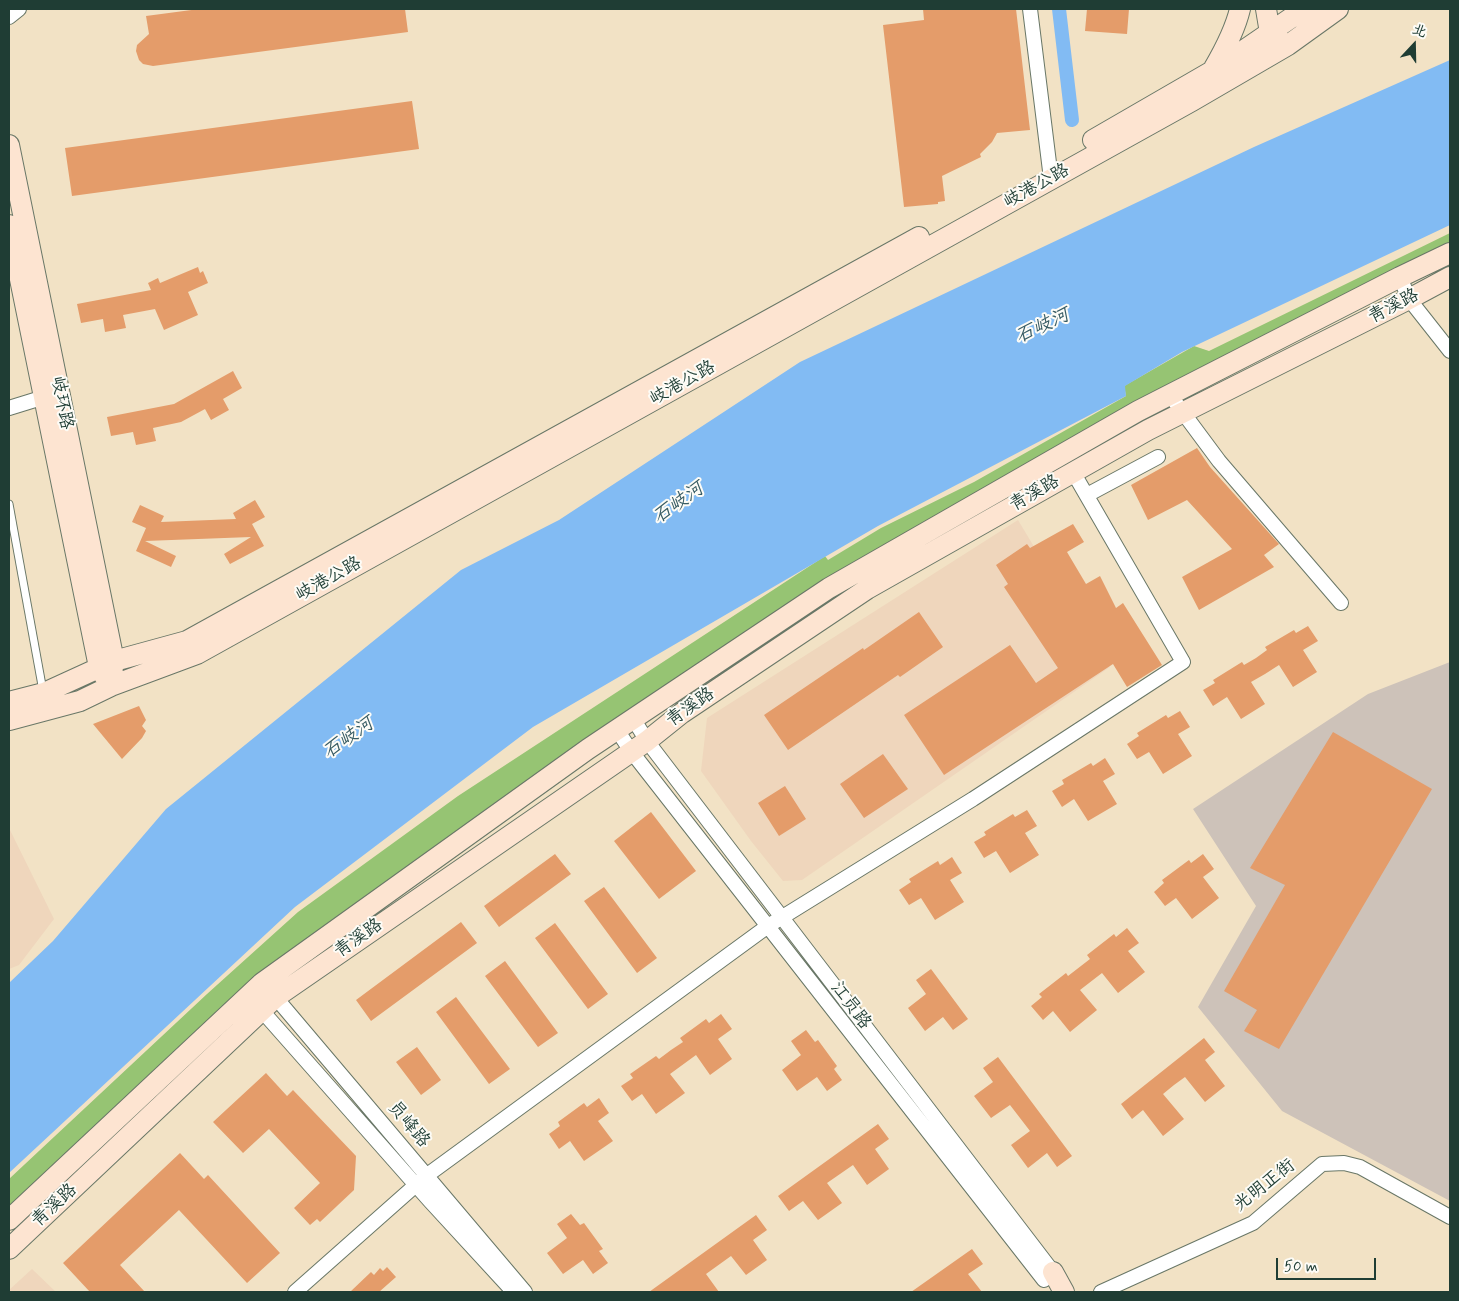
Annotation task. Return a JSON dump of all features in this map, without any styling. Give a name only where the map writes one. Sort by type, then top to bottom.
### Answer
[{"type":"main road","points":[[1213,70],[1226,49],[1240,9]]},
{"type":"main road","points":[[1266,9],[1270,33],[1288,45],[1290,14]]},
{"type":"main road","name":"岐港公路","points":[[9,720],[80,701],[111,686],[197,654],[1050,172],[1270,33],[1290,14],[1312,9]]},
{"type":"main road","name":"岐港公路","points":[[9,702],[44,693],[106,664],[187,640],[1050,172],[1192,101],[1288,45],[1338,9]]},
{"type":"main road","name":"岐环路","points":[[9,145],[52,395],[111,686]]},
{"type":"main road","name":"岐环路","points":[[9,225],[52,395]]},
{"type":"main road","name":"青溪路","points":[[9,1220],[258,996],[588,748],[626,725],[829,588],[1138,411],[1450,253]]},
{"type":"main road","name":"青溪路","points":[[9,1250],[258,996],[276,997],[639,746],[682,713],[867,589],[1148,430],[1450,277]]},
{"type":"main road","name":"江员路","points":[[1051,1281],[1064,1292]]},
{"type":"street","points":[[9,17],[19,9]]},
{"type":"street","points":[[1030,9],[1050,172]]},
{"type":"street","points":[[1400,277],[1409,299],[1450,351]]},
{"type":"street","points":[[9,408],[52,395]]},
{"type":"street","points":[[1170,395],[1219,461],[1341,603]]},
{"type":"street","points":[[1087,495],[1158,457]]},
{"type":"street","points":[[295,1292],[421,1180],[768,926],[973,799],[1183,662],[1073,472]]},
{"type":"street","name":"江员路","points":[[626,725],[768,926],[1051,1281]]},
{"type":"street","name":"江员路","points":[[626,725],[639,746],[782,917],[1051,1281]]},
{"type":"street","name":"员峰路","points":[[258,996],[421,1180],[525,1292]]},
{"type":"street","name":"员峰路","points":[[276,997],[421,1180],[514,1292]]},
{"type":"street","name":"光明正街","points":[[1101,1292],[1253,1223],[1322,1164],[1344,1163],[1360,1168],[1450,1217]]},
{"type":"lane","points":[[9,504],[44,693]]},
{"type":"shaded area","points":[[1018,520],[1063,595],[1110,667],[802,880],[783,881],[751,841],[701,771],[707,718]]},
{"type":"shaded area","points":[[1450,662],[1450,1201],[1282,1111],[1198,1007],[1256,906],[1193,809],[1368,694]]},
{"type":"shaded area","points":[[9,828],[54,919],[19,965],[9,969]]},
{"type":"shaded area","points":[[32,1269],[56,1292],[9,1292]]},
{"type":"green space","points":[[1450,233],[1450,249],[889,542],[659,689],[487,809],[306,941],[9,1210],[9,1179],[207,994],[298,912],[458,796],[825,556],[828,560],[881,528],[974,482],[1126,396],[1124,386],[1194,346],[1209,351]]},
{"type":"water","name":"石岐河","points":[[1450,60],[1450,225],[1182,352],[1125,386],[1126,396],[878,526],[533,727],[295,907],[9,1173],[9,983],[53,941],[166,809],[461,570],[559,520],[800,362],[1254,147]]},
{"type":"building","points":[[199,9],[405,9],[408,32],[153,66],[143,64],[139,60],[136,51],[137,45],[149,34],[146,16]]},
{"type":"building","points":[[923,9],[1016,9],[1030,130],[997,133],[992,142],[980,154],[981,157],[942,176],[945,201],[938,202],[938,204],[904,207],[883,25],[924,20]]},
{"type":"building","points":[[1087,9],[1129,9],[1127,34],[1085,31]]},
{"type":"building","points":[[412,101],[419,149],[72,196],[65,148]]},
{"type":"building","points":[[198,267],[200,273],[203,271],[208,283],[188,292],[198,315],[164,330],[155,309],[123,315],[126,328],[105,332],[103,319],[81,323],[77,304],[151,290],[148,283],[158,278],[160,283]]},
{"type":"building","points":[[233,371],[242,388],[223,399],[229,410],[211,420],[205,409],[181,422],[153,428],[156,441],[136,445],[133,432],[111,436],[107,417],[174,404]]},
{"type":"building","points":[[1197,448],[1210,467],[1279,544],[1264,555],[1274,567],[1199,610],[1182,577],[1232,549],[1187,500],[1148,520],[1131,485]]},
{"type":"building","points":[[255,500],[265,517],[252,524],[264,546],[230,564],[224,554],[251,537],[145,541],[176,556],[171,567],[136,551],[146,528],[132,522],[140,505],[164,516],[161,522],[236,519],[233,513]]},
{"type":"building","points":[[1073,524],[1084,542],[1067,552],[1086,584],[1100,576],[1116,608],[1123,603],[1162,665],[1127,687],[1113,664],[944,775],[904,715],[1010,645],[1036,683],[1058,668],[1004,587],[1008,584],[996,565],[1027,544],[1030,548]]},
{"type":"building","points":[[919,612],[943,647],[900,677],[898,675],[788,750],[764,715]]},
{"type":"building","points":[[1308,626],[1318,641],[1303,650],[1317,672],[1293,687],[1279,665],[1251,682],[1265,704],[1241,719],[1227,697],[1213,706],[1203,690],[1215,683],[1213,680],[1242,662],[1244,665],[1256,658],[1267,650],[1265,647],[1294,630],[1296,633]]},
{"type":"building","points":[[139,706],[146,720],[142,726],[146,731],[142,738],[122,759],[93,724]]},
{"type":"building","points":[[1180,711],[1190,727],[1178,734],[1192,756],[1163,774],[1149,752],[1137,759],[1127,744],[1139,736],[1137,733],[1166,715],[1168,718]]},
{"type":"building","points":[[1333,732],[1432,789],[1279,1049],[1244,1031],[1257,1010],[1224,991],[1285,885],[1250,868]]},
{"type":"building","points":[[883,754],[908,789],[864,818],[840,784]]},
{"type":"building","points":[[1105,758],[1115,774],[1103,781],[1117,804],[1088,821],[1074,799],[1062,807],[1052,791],[1064,784],[1062,780],[1091,763],[1093,766]]},
{"type":"building","points":[[785,786],[806,819],[779,836],[758,803]]},
{"type":"building","points":[[1027,810],[1037,826],[1025,833],[1039,855],[1010,873],[996,851],[984,858],[974,842],[986,835],[984,832],[1013,814],[1015,817]]},
{"type":"building","points":[[651,812],[696,871],[659,899],[614,841]]},
{"type":"building","points":[[555,854],[571,874],[499,927],[484,906]]},
{"type":"building","points":[[1203,854],[1214,869],[1203,877],[1219,898],[1192,919],[1176,898],[1165,906],[1154,892],[1164,883],[1162,880],[1189,860],[1191,863]]},
{"type":"building","points":[[952,857],[962,873],[950,880],[964,902],[935,920],[921,898],[909,905],[899,890],[911,882],[909,879],[938,861],[940,865]]},
{"type":"building","points":[[604,887],[657,958],[637,973],[584,901]]},
{"type":"building","points":[[461,922],[477,943],[371,1021],[356,1000]]},
{"type":"building","points":[[555,923],[608,994],[588,1009],[535,938]]},
{"type":"building","points":[[1127,928],[1139,943],[1128,951],[1145,972],[1118,993],[1102,973],[1080,990],[1097,1010],[1070,1032],[1053,1011],[1043,1020],[1031,1006],[1042,997],[1039,994],[1066,973],[1068,976],[1090,959],[1087,955],[1114,934],[1116,937]]},
{"type":"building","points":[[505,961],[558,1033],[538,1047],[485,976]]},
{"type":"building","points":[[931,969],[968,1019],[953,1030],[943,1017],[925,1031],[908,1008],[926,994],[916,980]]},
{"type":"building","points":[[456,997],[510,1069],[489,1084],[436,1012]]},
{"type":"building","points":[[721,1014],[732,1029],[718,1039],[732,1059],[710,1075],[696,1055],[670,1074],[685,1093],[656,1114],[642,1094],[632,1101],[621,1086],[633,1078],[630,1074],[656,1056],[659,1059],[683,1042],[680,1038],[706,1019],[709,1023]]},
{"type":"building","points":[[806,1030],[815,1042],[818,1040],[837,1066],[834,1069],[842,1080],[827,1091],[817,1077],[797,1091],[782,1070],[801,1055],[791,1041]]},
{"type":"building","points":[[1204,1038],[1215,1052],[1205,1060],[1225,1086],[1205,1102],[1185,1077],[1174,1085],[1163,1094],[1184,1119],[1163,1136],[1143,1110],[1132,1119],[1121,1104]]},
{"type":"building","points":[[417,1047],[441,1080],[421,1095],[396,1062]]},
{"type":"building","points":[[998,1057],[1072,1156],[1057,1167],[1047,1153],[1028,1168],[1011,1145],[1030,1131],[1010,1105],[991,1118],[974,1096],[993,1082],[983,1068]]},
{"type":"building","points":[[266,1073],[287,1096],[293,1090],[356,1156],[354,1190],[320,1222],[317,1219],[310,1225],[294,1208],[320,1183],[269,1129],[243,1153],[213,1122]]},
{"type":"building","points":[[599,1098],[609,1113],[598,1121],[613,1141],[584,1161],[570,1141],[559,1149],[549,1134],[560,1126],[558,1122],[584,1103],[587,1107]]},
{"type":"building","points":[[878,1124],[889,1139],[875,1149],[889,1169],[867,1185],[853,1165],[827,1183],[842,1203],[818,1220],[803,1201],[789,1211],[778,1196]]},
{"type":"building","points":[[180,1153],[204,1179],[208,1175],[280,1253],[247,1283],[179,1210],[120,1265],[145,1292],[90,1292],[63,1263]]},
{"type":"building","points":[[571,1214],[580,1225],[584,1223],[603,1249],[599,1251],[608,1263],[593,1274],[583,1260],[563,1274],[547,1253],[567,1238],[557,1224]]},
{"type":"building","points":[[756,1215],[767,1230],[753,1240],[767,1260],[746,1275],[731,1256],[706,1274],[719,1292],[649,1292]]},
{"type":"building","points":[[972,1249],[983,1264],[968,1274],[982,1292],[911,1292]]},
{"type":"building","points":[[387,1267],[396,1277],[379,1292],[350,1292],[371,1272],[374,1275],[380,1268],[383,1271]]},
{"type":"waterway","points":[[1059,9],[1072,120]]}]
